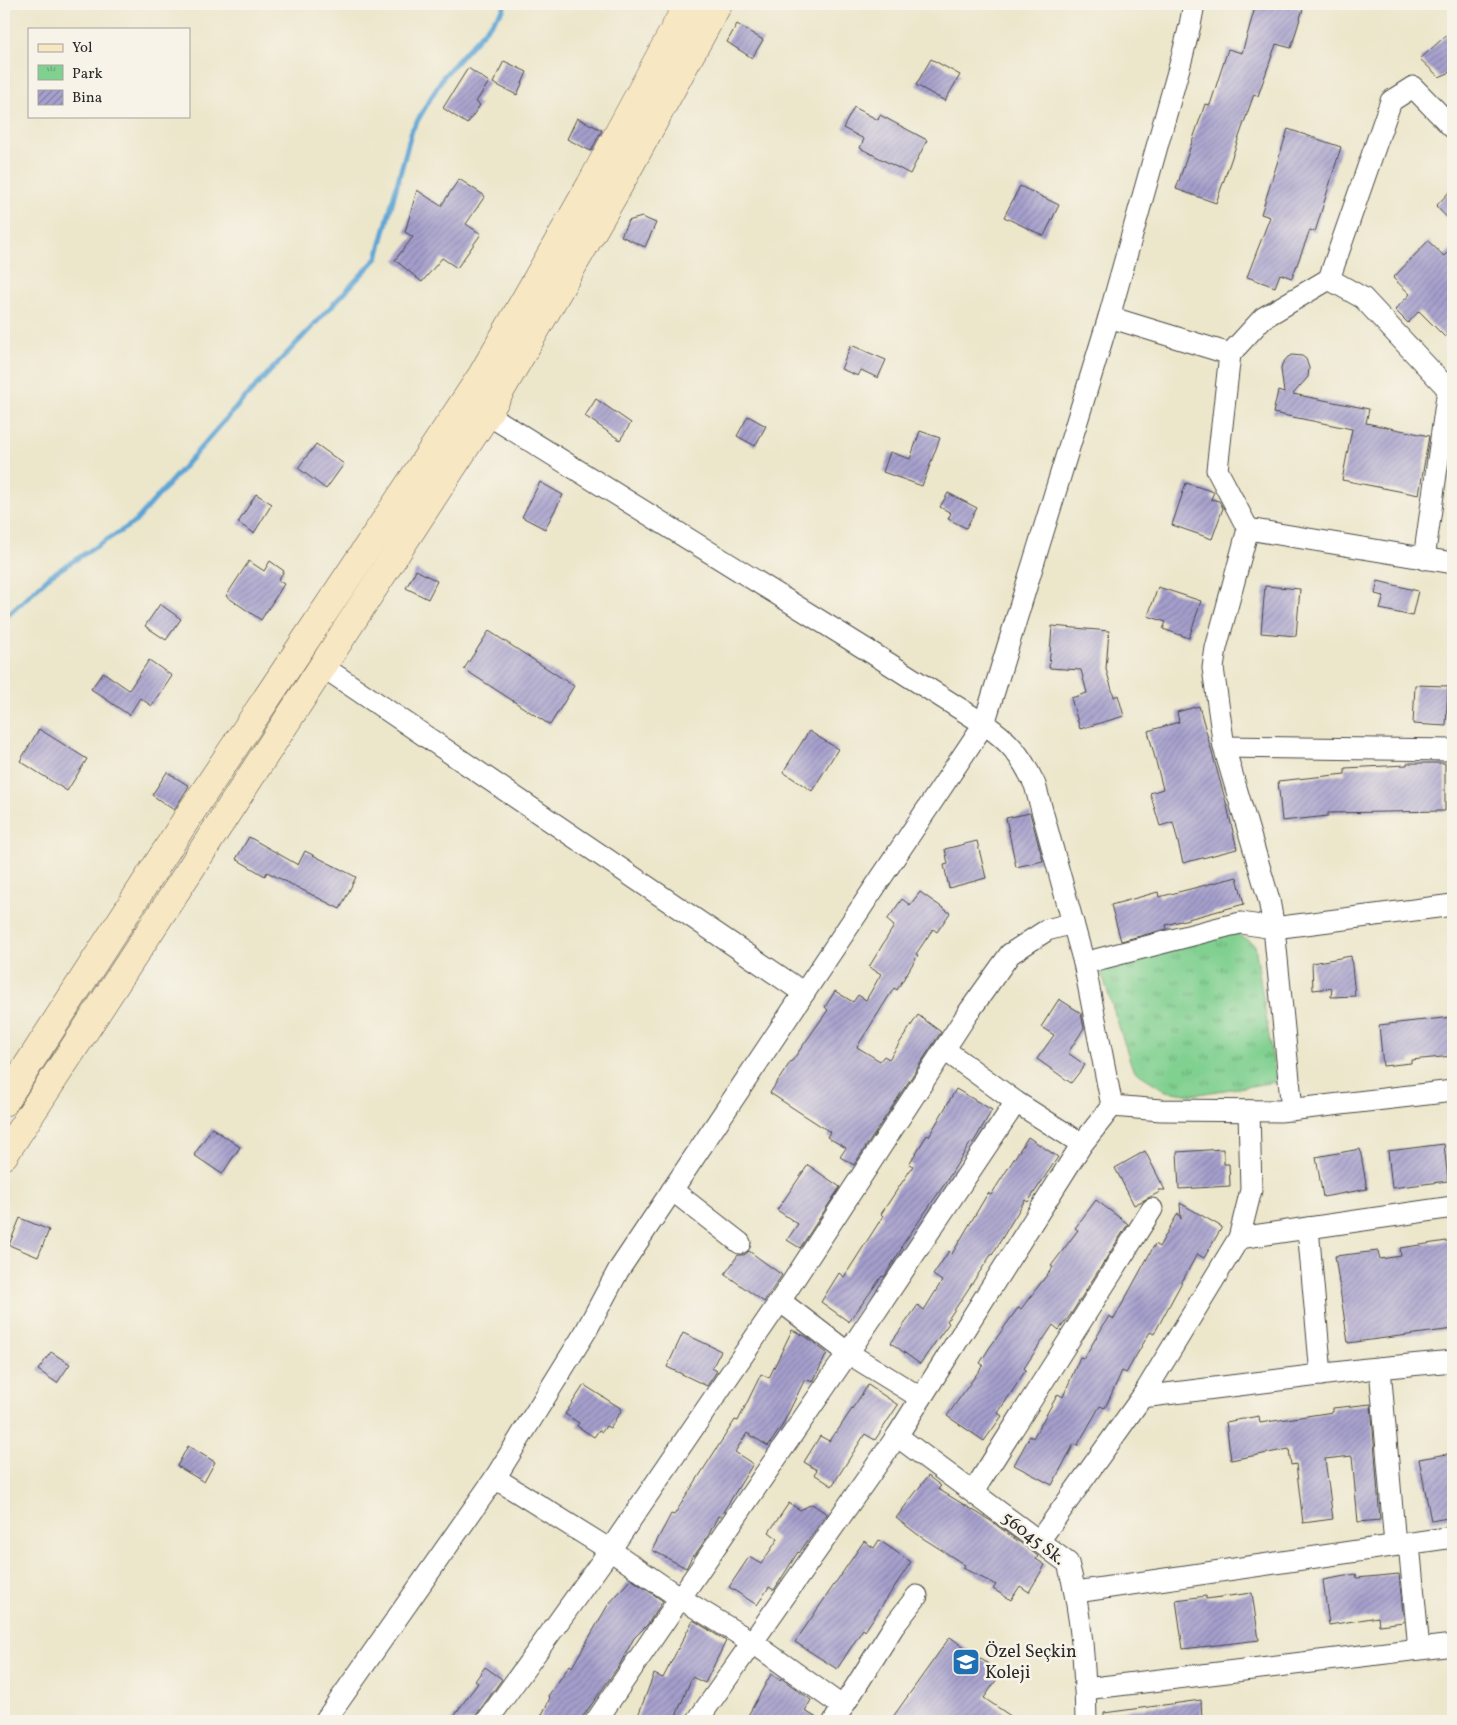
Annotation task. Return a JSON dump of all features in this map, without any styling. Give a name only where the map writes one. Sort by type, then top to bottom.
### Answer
[{"type":"main road","points":[[4,1102],[199,801],[482,375],[590,186],[688,4]]},
{"type":"main road","points":[[4,1154],[487,414],[613,196],[718,4]]},
{"type":"street","points":[[325,1721],[495,1478],[586,1331],[618,1271],[984,724],[1108,317],[1176,78],[1194,4]]},
{"type":"street","points":[[1292,1110],[1274,928],[1269,900],[1224,747],[1213,668],[1216,648],[1248,528],[1217,470],[1230,354],[1263,318],[1329,279],[1391,101],[1413,87],[1453,128]]},
{"type":"street","points":[[1329,279],[1363,298],[1448,389],[1424,559]]},
{"type":"street","points":[[1108,317],[1230,354]]},
{"type":"street","points":[[487,414],[872,653],[998,733],[1013,747],[1026,764],[1035,785],[1084,962],[1112,1106],[1082,1144],[897,1436],[696,1721]]},
{"type":"street","points":[[1248,528],[1453,563]]},
{"type":"street","points":[[322,666],[804,993]]},
{"type":"street","points":[[1224,747],[1453,750]]},
{"type":"street","points":[[1084,962],[1241,923],[1274,928],[1453,905]]},
{"type":"street","points":[[487,1721],[610,1550],[780,1301],[944,1050],[1010,954],[1047,930],[1073,923]]},
{"type":"street","points":[[944,1050],[1016,1102],[1082,1144]]},
{"type":"street","points":[[1112,1106],[1161,1110],[1292,1110],[1453,1091]]},
{"type":"street","points":[[596,1721],[848,1353],[1016,1102]]},
{"type":"street","points":[[1039,1541],[1142,1397],[1239,1238],[1250,1190],[1249,1111]]},
{"type":"street","points":[[672,1190],[740,1243]]},
{"type":"street","points":[[1239,1238],[1453,1207]]},
{"type":"street","points":[[973,1492],[1152,1209]]},
{"type":"street","points":[[1308,1228],[1321,1375]]},
{"type":"street","points":[[780,1301],[848,1353],[921,1398]]},
{"type":"street","points":[[1142,1397],[1453,1361]]},
{"type":"street","points":[[1380,1368],[1402,1544],[1419,1649]]},
{"type":"street","name":"56045 Sk.","points":[[897,1436],[1068,1563],[1076,1592],[1086,1721]]},
{"type":"street","points":[[495,1478],[610,1550],[680,1598],[752,1642],[839,1714],[894,1626],[917,1596]]},
{"type":"street","points":[[1076,1592],[1453,1537]]},
{"type":"street","points":[[1085,1689],[1453,1646]]},
{"type":"green space","points":[[1231,930],[1255,945],[1276,1082],[1192,1095],[1166,1091],[1133,1070],[1101,971]]},
{"type":"building","points":[[1256,4],[1285,4],[1303,9],[1291,48],[1276,44],[1258,96],[1254,94],[1216,203],[1176,189],[1205,104],[1210,105],[1228,49],[1242,53]]},
{"type":"building","points":[[737,24],[763,40],[752,58],[727,42]]},
{"type":"building","points":[[1453,29],[1453,71],[1439,77],[1420,59]]},
{"type":"building","points":[[931,59],[960,75],[945,101],[916,85]]},
{"type":"building","points":[[504,61],[527,72],[517,95],[493,83]]},
{"type":"building","points":[[468,68],[489,82],[476,102],[480,105],[467,124],[443,108]]},
{"type":"building","points":[[854,107],[878,120],[880,115],[927,140],[910,174],[860,148],[864,139],[843,128]]},
{"type":"building","points":[[577,118],[602,130],[591,151],[567,139]]},
{"type":"building","points":[[1288,129],[1341,147],[1315,232],[1310,230],[1292,278],[1280,274],[1275,287],[1247,277],[1270,217],[1261,214]]},
{"type":"building","points":[[459,179],[485,196],[466,224],[481,234],[457,268],[442,258],[422,282],[395,260],[413,237],[405,232],[417,190],[441,206]]},
{"type":"building","points":[[1020,186],[1059,205],[1044,236],[1004,217]]},
{"type":"building","points":[[1453,188],[1453,224],[1436,206]]},
{"type":"building","points":[[642,217],[656,223],[645,247],[621,236],[628,221]]},
{"type":"building","points":[[1428,241],[1444,256],[1453,247],[1453,328],[1445,337],[1419,311],[1408,323],[1395,310],[1410,294],[1393,278]]},
{"type":"building","points":[[851,345],[886,360],[878,378],[861,370],[858,376],[841,369]]},
{"type":"building","points":[[1292,355],[1302,356],[1306,359],[1309,368],[1308,377],[1293,394],[1369,409],[1366,423],[1429,436],[1419,495],[1342,480],[1352,429],[1273,413],[1278,391],[1284,393],[1282,364]]},
{"type":"building","points":[[596,399],[631,423],[620,440],[585,416]]},
{"type":"building","points":[[748,416],[766,426],[755,446],[737,436]]},
{"type":"building","points":[[920,431],[940,438],[922,486],[883,472],[890,452],[910,459]]},
{"type":"building","points":[[316,444],[344,464],[326,489],[298,468]]},
{"type":"building","points":[[540,482],[563,495],[545,529],[522,517]]},
{"type":"building","points":[[1186,483],[1214,492],[1211,499],[1219,501],[1223,508],[1212,539],[1172,525]]},
{"type":"building","points":[[948,493],[977,508],[966,528],[948,519],[951,513],[940,507]]},
{"type":"building","points":[[256,494],[272,504],[254,533],[238,523]]},
{"type":"building","points":[[249,561],[264,571],[270,561],[284,571],[278,580],[284,584],[261,620],[226,596]]},
{"type":"building","points":[[416,570],[437,581],[428,599],[406,588]]},
{"type":"building","points":[[1378,581],[1418,591],[1412,616],[1380,609],[1384,596],[1375,594]]},
{"type":"building","points":[[1265,586],[1300,589],[1296,636],[1261,633]]},
{"type":"building","points":[[1158,587],[1201,601],[1189,638],[1163,629],[1166,622],[1148,616]]},
{"type":"building","points":[[160,604],[181,619],[166,640],[145,626]]},
{"type":"building","points":[[1052,626],[1109,631],[1106,669],[1114,697],[1118,695],[1124,716],[1080,729],[1071,698],[1087,693],[1081,670],[1049,668]]},
{"type":"building","points":[[489,631],[574,686],[550,725],[464,669]]},
{"type":"building","points":[[149,660],[172,676],[152,706],[140,698],[129,715],[91,689],[103,672],[129,690]]},
{"type":"building","points":[[1415,685],[1448,686],[1446,726],[1413,724]]},
{"type":"building","points":[[1199,706],[1237,849],[1183,863],[1173,822],[1160,826],[1150,793],[1163,789],[1148,731],[1179,722],[1177,712]]},
{"type":"building","points":[[39,729],[87,759],[67,791],[20,761]]},
{"type":"building","points":[[809,731],[838,749],[812,791],[783,772]]},
{"type":"building","points":[[1407,763],[1445,763],[1445,811],[1328,813],[1328,816],[1282,821],[1278,781],[1345,774],[1345,768],[1407,765]]},
{"type":"building","points":[[167,772],[189,786],[174,810],[152,795]]},
{"type":"building","points":[[1030,813],[1043,861],[1016,867],[1006,818]]},
{"type":"building","points":[[249,837],[298,865],[305,851],[356,877],[340,909],[267,872],[265,876],[236,859]]},
{"type":"building","points":[[977,841],[986,878],[949,888],[944,865],[948,864],[945,849]]},
{"type":"building","points":[[1237,877],[1244,904],[1166,925],[1167,929],[1121,941],[1111,905],[1158,892],[1159,897]]},
{"type":"building","points":[[920,892],[950,913],[937,932],[933,929],[916,954],[918,955],[897,990],[894,988],[857,1047],[880,1061],[884,1056],[889,1059],[918,1015],[941,1032],[854,1165],[840,1157],[846,1148],[827,1137],[830,1132],[770,1093],[828,1010],[825,1007],[835,991],[853,1002],[858,995],[866,1000],[881,974],[869,967],[894,926],[887,920],[902,899],[910,905]]},
{"type":"building","points":[[1351,956],[1355,996],[1331,997],[1332,988],[1313,990],[1312,963]]},
{"type":"building","points":[[1059,999],[1081,1013],[1084,1028],[1068,1053],[1085,1065],[1071,1083],[1037,1059],[1054,1035],[1041,1027]]},
{"type":"building","points":[[1453,1017],[1453,1056],[1411,1060],[1411,1063],[1383,1066],[1379,1025]]},
{"type":"building","points":[[956,1089],[992,1110],[973,1143],[971,1142],[901,1247],[884,1277],[882,1276],[849,1322],[821,1302],[839,1273],[844,1277],[883,1216],[881,1214],[913,1166],[909,1164],[927,1135],[929,1136]]},
{"type":"building","points":[[212,1128],[240,1147],[222,1174],[194,1155]]},
{"type":"building","points":[[1028,1137],[1058,1157],[1028,1202],[1025,1200],[992,1255],[947,1321],[949,1323],[920,1364],[891,1343],[918,1305],[924,1310],[942,1281],[933,1275],[949,1251],[952,1254],[988,1193],[991,1195]]},
{"type":"building","points":[[1444,1144],[1448,1181],[1392,1188],[1388,1151]]},
{"type":"building","points":[[1223,1149],[1224,1164],[1229,1164],[1230,1186],[1179,1189],[1177,1152]]},
{"type":"building","points":[[1360,1149],[1367,1189],[1323,1197],[1316,1157]]},
{"type":"building","points":[[1145,1151],[1165,1190],[1158,1190],[1160,1192],[1134,1205],[1115,1168]]},
{"type":"building","points":[[808,1165],[840,1187],[800,1248],[787,1240],[798,1224],[777,1210]]},
{"type":"building","points":[[1096,1200],[1128,1224],[1071,1314],[1059,1330],[1053,1325],[1024,1368],[1026,1370],[998,1413],[1002,1416],[984,1441],[947,1416],[983,1365],[980,1363],[990,1347],[1018,1308],[1021,1309],[1053,1267],[1051,1266],[1078,1230],[1075,1228]]},
{"type":"building","points":[[1180,1203],[1222,1227],[1204,1258],[1197,1254],[1154,1334],[1150,1332],[1126,1373],[1122,1371],[1105,1408],[1100,1406],[1077,1446],[1074,1444],[1052,1485],[1014,1465],[1030,1436],[1033,1438],[1058,1394],[1063,1397],[1080,1357],[1084,1358],[1109,1316],[1114,1319],[1155,1244],[1159,1247],[1178,1213],[1181,1219]]},
{"type":"building","points":[[20,1218],[49,1230],[38,1257],[9,1245]]},
{"type":"building","points":[[1453,1240],[1453,1329],[1348,1343],[1335,1256],[1378,1251],[1380,1259],[1401,1256],[1400,1248]]},
{"type":"building","points":[[749,1251],[782,1275],[764,1302],[725,1274],[738,1255],[744,1255]]},
{"type":"building","points":[[792,1330],[805,1336],[827,1353],[813,1382],[805,1379],[782,1426],[768,1446],[747,1433],[735,1452],[753,1464],[686,1568],[652,1550],[671,1514],[674,1515],[735,1420],[738,1421],[761,1374],[769,1378]]},
{"type":"building","points":[[683,1333],[721,1351],[712,1368],[717,1371],[707,1386],[667,1367]]},
{"type":"building","points":[[51,1352],[70,1364],[57,1383],[38,1370]]},
{"type":"building","points":[[584,1385],[622,1409],[610,1428],[606,1426],[602,1432],[599,1430],[594,1437],[577,1426],[579,1423],[565,1414]]},
{"type":"building","points":[[868,1385],[898,1405],[875,1440],[865,1434],[832,1486],[814,1474],[817,1470],[804,1462],[820,1436],[829,1441],[836,1433]]},
{"type":"building","points":[[1371,1404],[1380,1520],[1358,1522],[1352,1456],[1325,1459],[1333,1519],[1303,1523],[1296,1464],[1291,1465],[1289,1449],[1231,1460],[1226,1422],[1259,1416],[1260,1423],[1333,1412],[1333,1408]]},
{"type":"building","points":[[188,1446],[215,1462],[204,1482],[177,1466]]},
{"type":"building","points":[[1453,1453],[1453,1517],[1431,1521],[1419,1459]]},
{"type":"building","points":[[928,1476],[941,1486],[938,1489],[991,1521],[1038,1556],[1036,1559],[1045,1565],[1029,1592],[1020,1586],[1011,1600],[993,1589],[996,1585],[963,1568],[965,1565],[921,1537],[896,1518]]},
{"type":"building","points":[[789,1503],[800,1510],[812,1504],[827,1514],[798,1552],[774,1590],[769,1587],[757,1605],[729,1587],[749,1557],[761,1564],[778,1539],[769,1532]]},
{"type":"building","points":[[879,1540],[911,1562],[837,1669],[795,1642],[864,1541],[874,1548]]},
{"type":"building","points":[[1356,1574],[1357,1578],[1399,1574],[1404,1622],[1379,1625],[1378,1617],[1329,1625],[1323,1580]]},
{"type":"building","points":[[631,1579],[663,1601],[647,1625],[634,1638],[620,1664],[580,1721],[539,1721],[550,1698],[548,1696],[570,1665],[572,1667],[608,1605]]},
{"type":"building","points":[[1252,1593],[1259,1640],[1183,1649],[1176,1600],[1206,1596],[1206,1599]]},
{"type":"building","points":[[693,1620],[726,1641],[705,1683],[692,1677],[674,1721],[636,1721],[654,1674],[663,1678]]},
{"type":"building","points":[[950,1637],[1001,1673],[984,1698],[1018,1721],[890,1721]]},
{"type":"building","points":[[485,1667],[502,1679],[477,1714],[475,1721],[450,1721],[478,1683],[475,1681]]},
{"type":"building","points":[[771,1674],[780,1680],[781,1678],[811,1700],[805,1711],[822,1721],[745,1721]]},
{"type":"building","points":[[1201,1700],[1202,1721],[1104,1721],[1104,1713]]},
{"type":"waterway","points":[[4,619],[51,575],[135,522],[242,401],[377,258],[412,130],[443,77],[503,10],[505,4]]},
{"type":"place","name":"Özel Seçkin Koleji","points":[[966,1662]]}]
